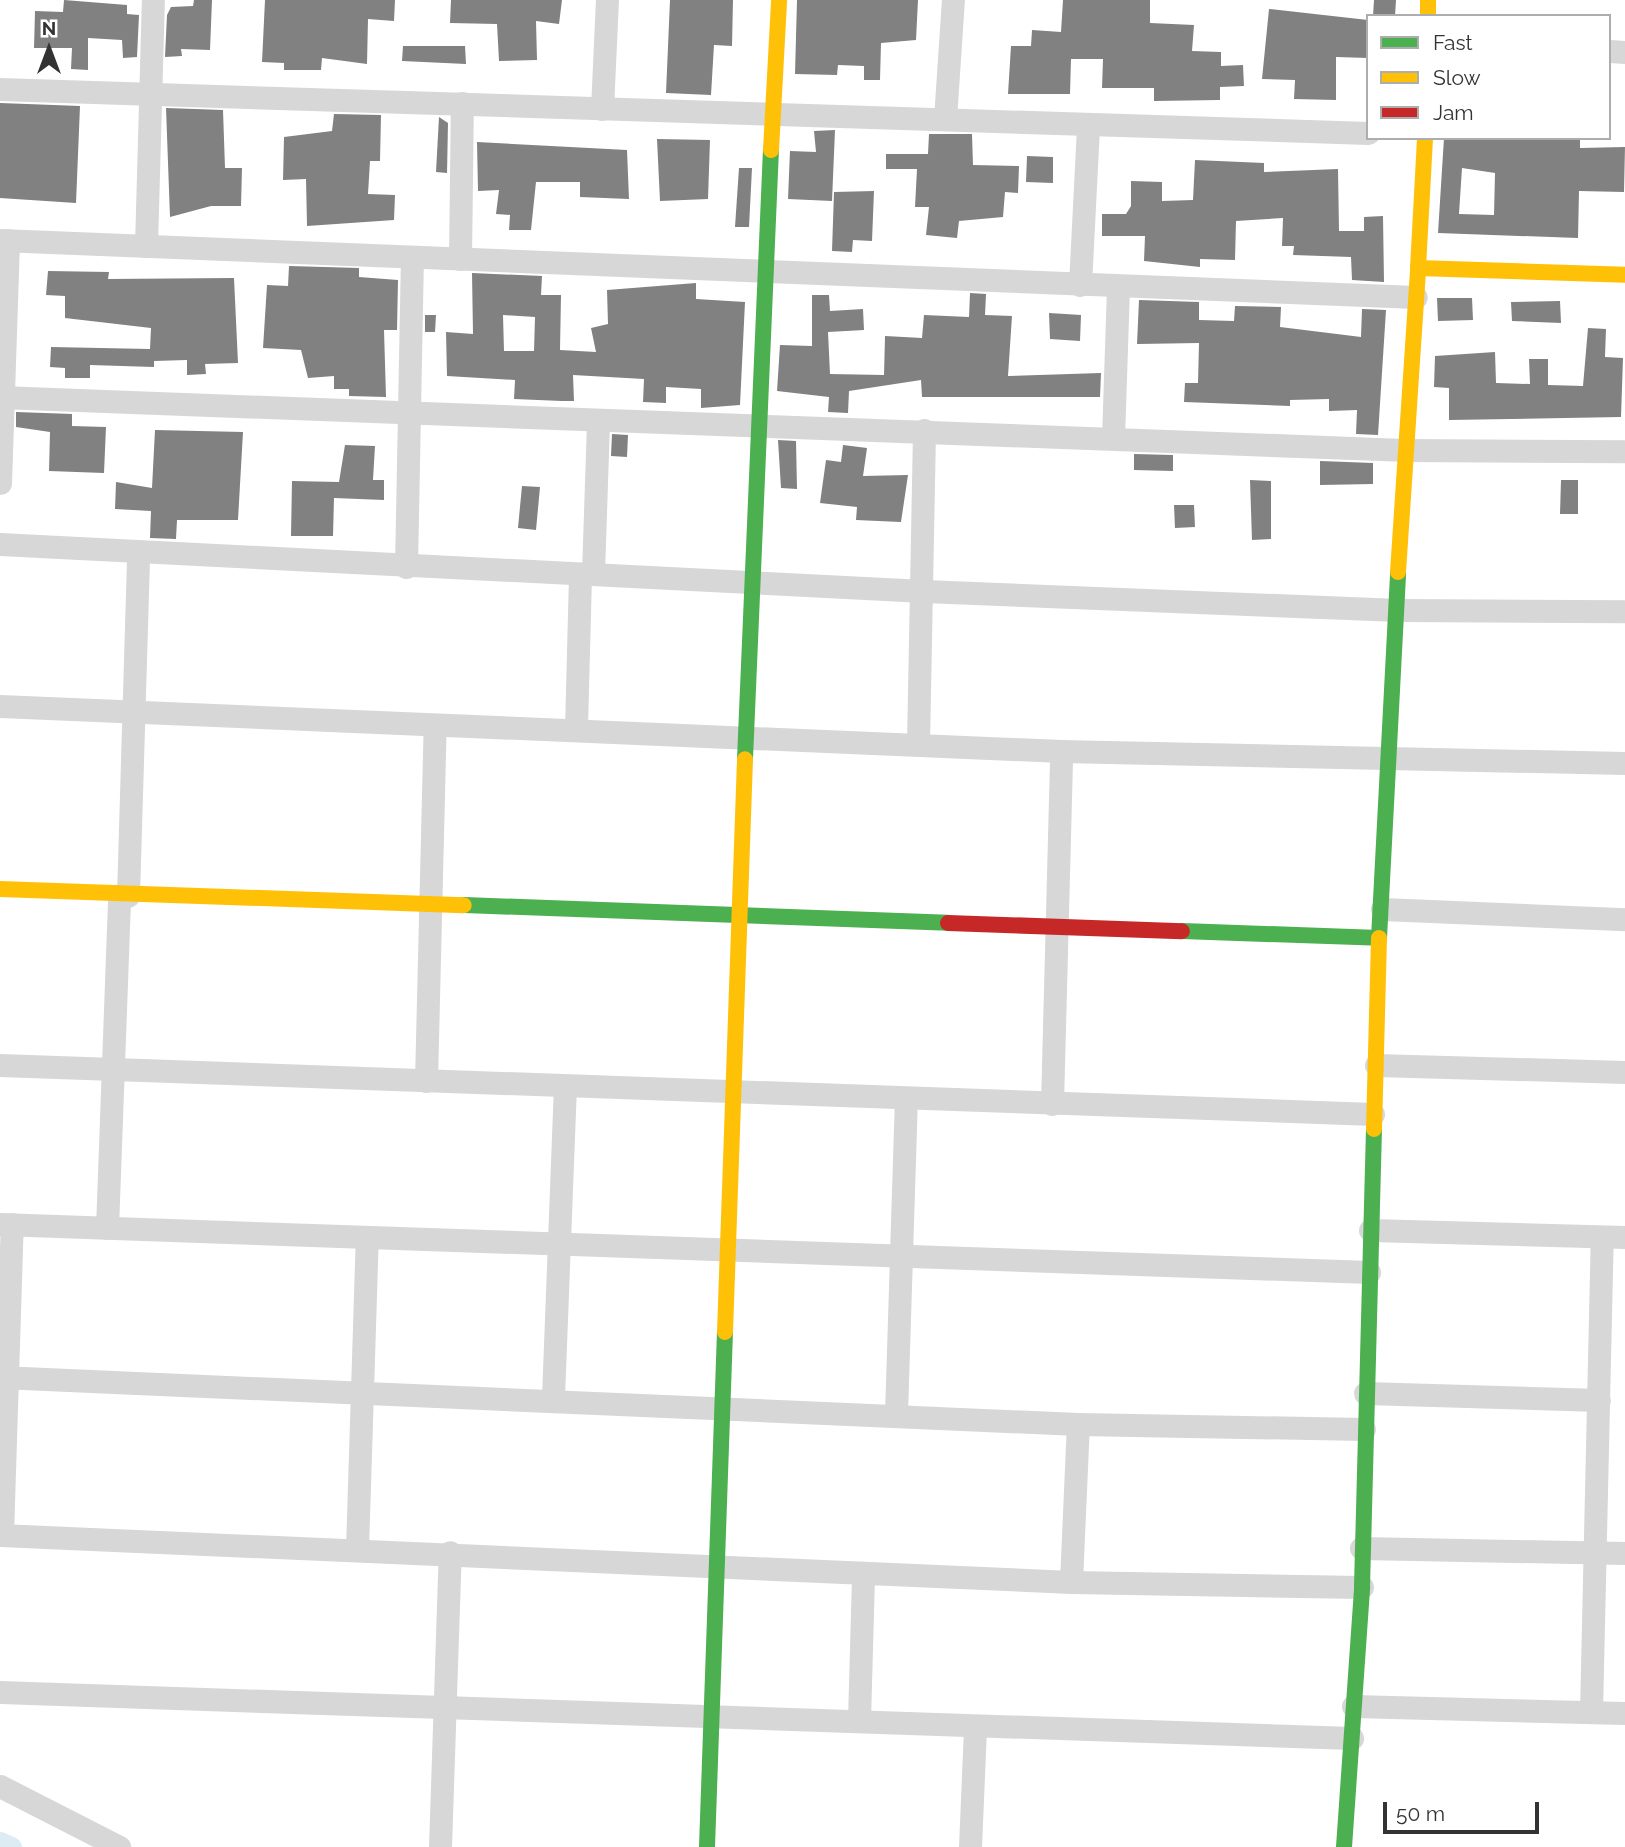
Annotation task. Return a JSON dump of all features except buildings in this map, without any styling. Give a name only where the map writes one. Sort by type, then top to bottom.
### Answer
[{"type":"street","points":[[146,246],[153,0]]},
{"type":"street","points":[[602,109],[607,0]]},
{"type":"street","points":[[707,1847],[726,1252],[744,920],[757,425],[768,271],[779,0]]},
{"type":"street","points":[[945,120],[953,0]]},
{"type":"street","points":[[0,89],[152,90],[776,116],[1366,133]]},
{"type":"street","points":[[460,259],[462,103]]},
{"type":"street","points":[[1080,285],[1088,126]]},
{"type":"street","points":[[1344,1847],[1362,1587],[1364,1429],[1379,938],[1393,759],[1402,450],[1416,297],[1425,140]]},
{"type":"street","points":[[0,483],[4,240],[412,259],[1416,297]]},
{"type":"street","points":[[406,568],[412,259]]},
{"type":"street","points":[[1418,268],[1625,275]]},
{"type":"street","points":[[1113,438],[1118,287]]},
{"type":"street","points":[[1,397],[1402,450],[1625,451]]},
{"type":"street","points":[[576,728],[598,421]]},
{"type":"street","points":[[918,744],[924,590],[924,430]]},
{"type":"street","points":[[0,544],[138,555],[406,568],[1399,610],[1625,611]]},
{"type":"street","points":[[107,1228],[108,1069],[123,895],[138,555]]},
{"type":"street","points":[[0,706],[435,725],[576,728],[1061,751],[1625,764]]},
{"type":"street","points":[[426,1080],[435,725]]},
{"type":"street","points":[[1052,1104],[1061,751]]},
{"type":"street","points":[[0,889],[744,920],[1379,938]]},
{"type":"street","points":[[1381,909],[1625,919]]},
{"type":"street","points":[[0,1065],[906,1101],[1373,1114]]},
{"type":"street","points":[[1376,1065],[1625,1072]]},
{"type":"street","points":[[552,1397],[565,1088]]},
{"type":"street","points":[[896,1414],[906,1101]]},
{"type":"street","points":[[1362,1587],[1071,1582],[450,1552],[1,1535],[6,1224],[726,1252],[1369,1272]]},
{"type":"street","points":[[1370,1230],[1614,1237],[1599,1400],[1591,1712]]},
{"type":"street","points":[[357,1549],[367,1237]]},
{"type":"street","points":[[4,1377],[552,1397],[720,1408],[1078,1424],[1364,1429]]},
{"type":"street","points":[[1366,1393],[1599,1400]]},
{"type":"street","points":[[1071,1582],[1078,1424]]},
{"type":"street","points":[[1362,1548],[1625,1553]]},
{"type":"street","points":[[440,1847],[442,1708],[450,1552]]},
{"type":"street","points":[[859,1720],[863,1573]]},
{"type":"street","points":[[0,1692],[1352,1738]]},
{"type":"street","points":[[1353,1706],[1625,1713]]},
{"type":"street","points":[[970,1847],[975,1726]]},
{"type":"street","points":[[0,1786],[119,1847]]},
{"type":"waterway","points":[[0,1842],[11,1847]]},
{"type":"traffic: fast","points":[[745,759],[771,150]]},
{"type":"traffic: fast","points":[[1182,931],[1379,938],[1398,572]]},
{"type":"traffic: fast","points":[[464,905],[948,923]]},
{"type":"traffic: fast","points":[[1344,1847],[1362,1587],[1374,1129]]},
{"type":"traffic: fast","points":[[707,1847],[725,1332]]},
{"type":"traffic: slow","points":[[771,150],[779,0]]},
{"type":"traffic: slow","points":[[1428,0],[1428,14]]},
{"type":"traffic: slow","points":[[1418,268],[1425,140]]},
{"type":"traffic: slow","points":[[1398,572],[1418,268],[1625,275]]},
{"type":"traffic: slow","points":[[725,1332],[745,759]]},
{"type":"traffic: slow","points":[[0,889],[464,905]]},
{"type":"traffic: slow","points":[[1374,1129],[1379,938]]},
{"type":"traffic: jam","points":[[948,923],[1182,931]]}]
